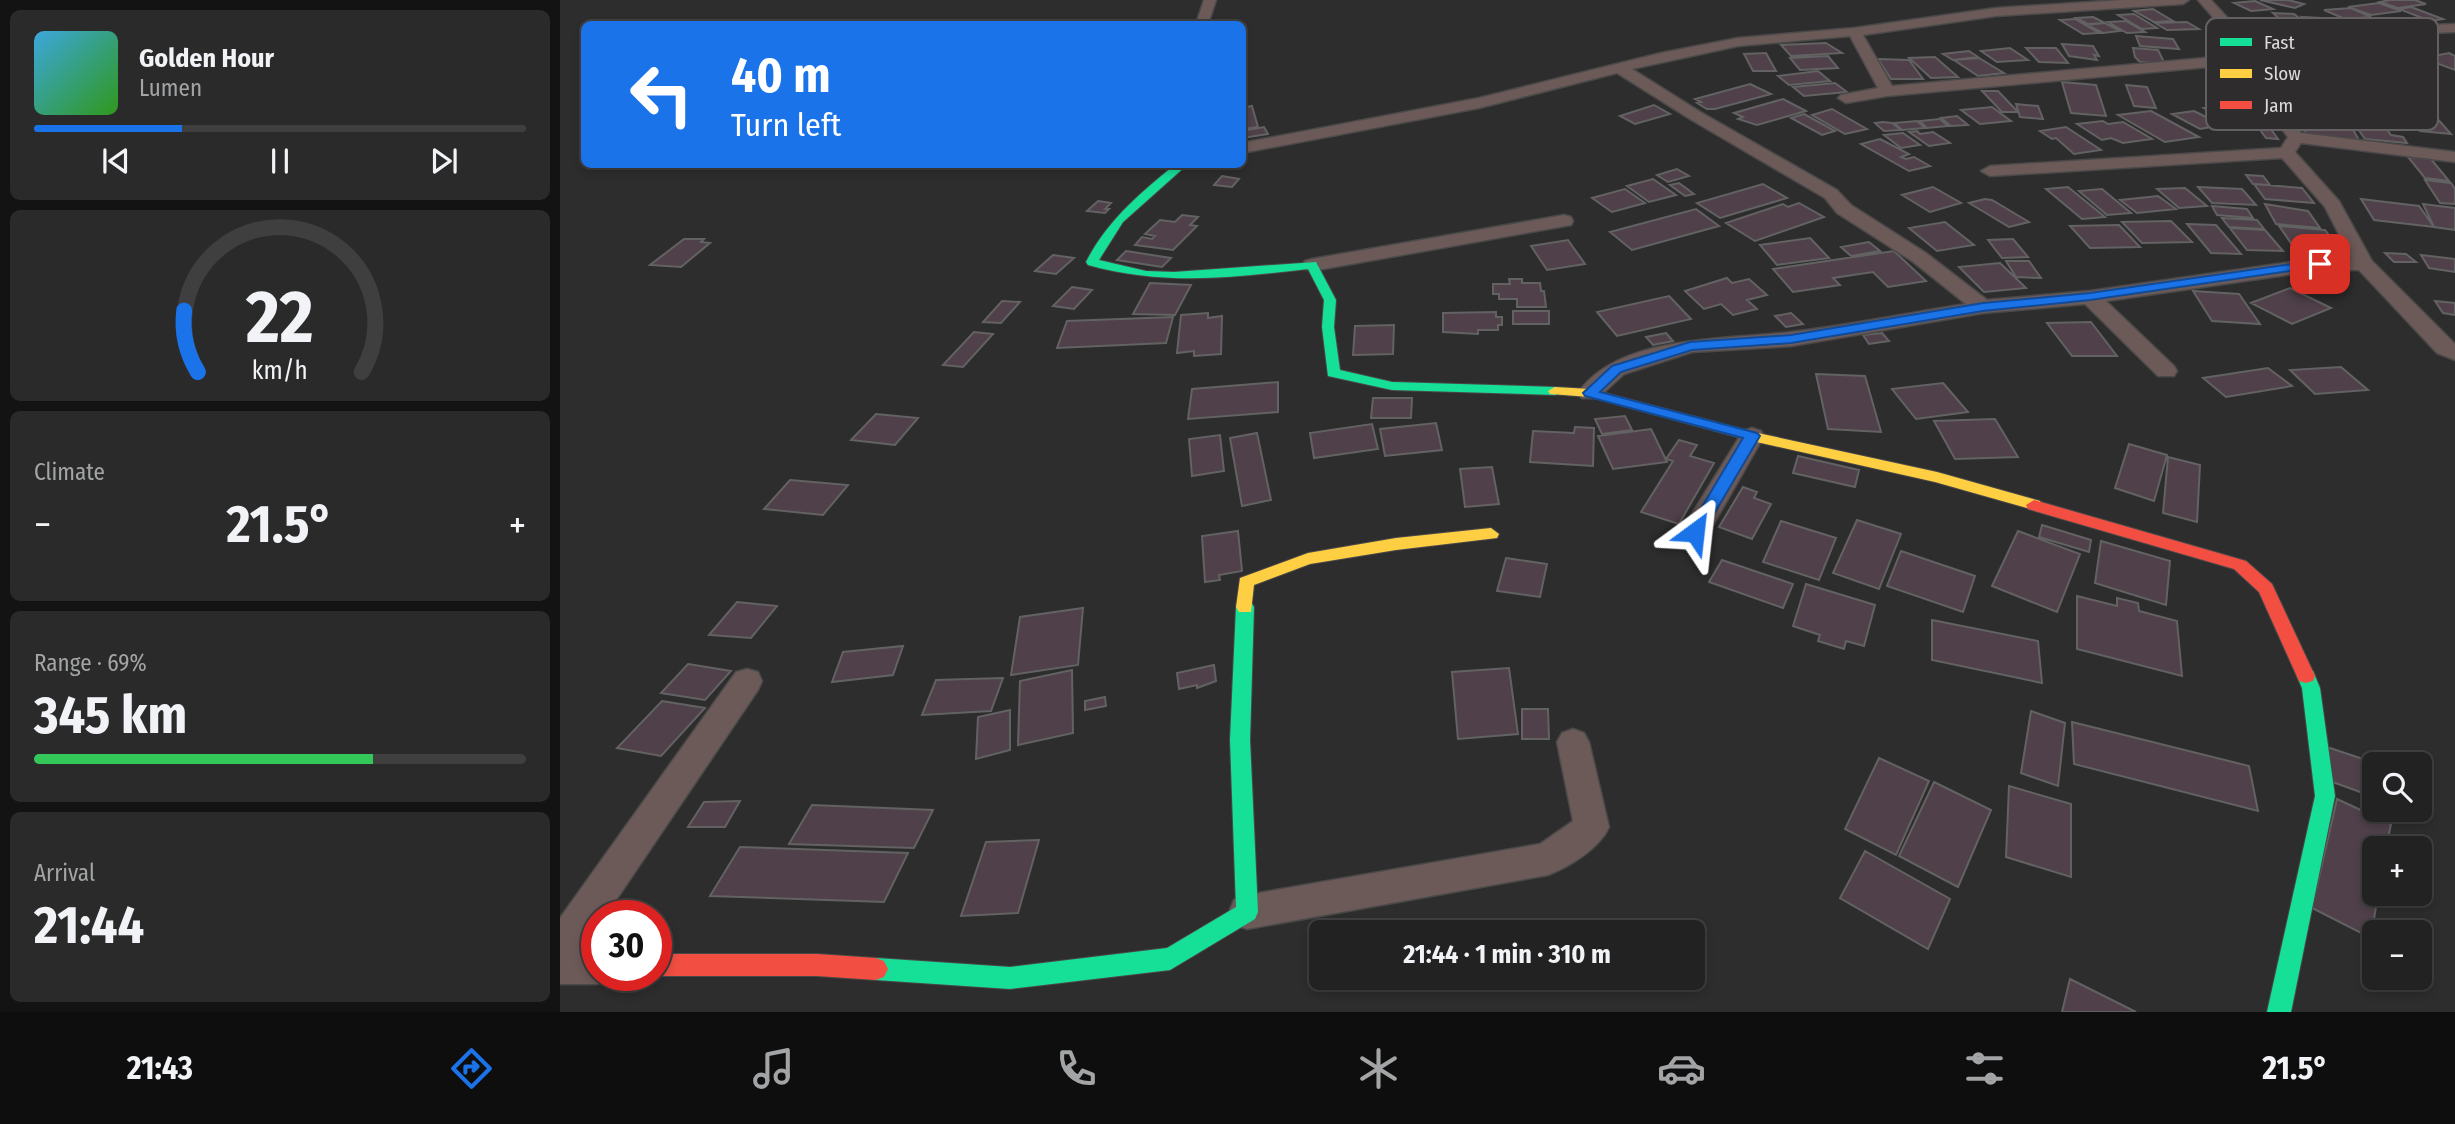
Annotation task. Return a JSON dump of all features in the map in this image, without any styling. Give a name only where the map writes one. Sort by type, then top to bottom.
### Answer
[{"type":"street","points":[[1203,21],[1210,0]]},
{"type":"street","points":[[1246,147],[1479,103],[1738,42],[1783,36],[1854,32],[1996,12],[2183,0]]},
{"type":"street","points":[[2204,0],[2221,18]]},
{"type":"street","points":[[1854,32],[1887,92]]},
{"type":"street","points":[[1846,98],[2206,63]]},
{"type":"street","points":[[1620,68],[1696,116],[1831,194],[1844,209],[1919,257],[1983,307]]},
{"type":"street","points":[[2291,130],[2296,137],[2455,158]]},
{"type":"street","points":[[2286,153],[2296,137]]},
{"type":"street","points":[[1990,171],[2286,153]]},
{"type":"street","points":[[2286,153],[2333,205],[2364,264],[2445,348],[2455,353]]},
{"type":"street","points":[[1179,168],[1135,205],[1096,250],[1092,262],[1131,274],[1172,276],[1312,265],[1564,221]]},
{"type":"street","points":[[1590,393],[1616,369],[1690,346],[1791,339],[1983,307],[2090,297],[2320,264],[2364,264]]},
{"type":"street","points":[[1312,265],[1330,300],[1328,327],[1333,373],[1392,386],[1487,387],[1590,393],[1752,436],[1937,477],[2240,565],[2266,588],[2311,688],[2325,796],[2279,1012]]},
{"type":"street","points":[[2090,297],[2166,370]]},
{"type":"street","points":[[1695,532],[1752,436]]},
{"type":"street","points":[[1247,912],[1240,740],[1247,582],[1308,559],[1396,544],[1491,534]]},
{"type":"street","points":[[560,950],[747,681]]},
{"type":"street","points":[[672,965],[817,965],[1010,978],[1170,959],[1247,912],[1548,859],[1592,827],[1573,742]]},
{"type":"street","points":[[560,965],[581,965]]},
{"type":"building","points":[[2260,0],[2288,0],[2304,4],[2295,8]]},
{"type":"building","points":[[2415,0],[2426,4],[2398,8],[2380,2]]},
{"type":"building","points":[[2255,1],[2273,9],[2251,11],[2234,3]]},
{"type":"building","points":[[2379,3],[2401,11],[2371,15],[2348,7]]},
{"type":"building","points":[[2411,7],[2443,19],[2422,18],[2399,9]]},
{"type":"building","points":[[2351,8],[2371,17],[2343,18],[2324,10]]},
{"type":"building","points":[[2153,9],[2173,21],[2154,22],[2134,11]]},
{"type":"building","points":[[2273,13],[2294,14],[2299,18],[2279,18]]},
{"type":"building","points":[[2134,14],[2157,28],[2142,29],[2118,15]]},
{"type":"building","points":[[2093,17],[2105,23],[2088,24],[2076,18]]},
{"type":"building","points":[[2075,19],[2099,33],[2083,34],[2060,20]]},
{"type":"building","points":[[2126,21],[2145,32],[2127,33],[2108,22]]},
{"type":"building","points":[[2187,22],[2199,29],[2167,30],[2155,23]]},
{"type":"building","points":[[2105,23],[2120,31],[2103,33],[2087,25]]},
{"type":"building","points":[[2136,36],[2173,39],[2179,49],[2140,46]]},
{"type":"building","points":[[1826,43],[1842,53],[1791,56],[1781,45]]},
{"type":"building","points":[[2062,44],[2093,46],[2099,56],[2094,55],[2097,60],[2069,56]]},
{"type":"building","points":[[2010,48],[2028,60],[1997,62],[1981,51]]},
{"type":"building","points":[[2026,48],[2056,48],[2068,63],[2039,62]]},
{"type":"building","points":[[2133,48],[2158,50],[2165,64],[2140,62],[2135,57]]},
{"type":"building","points":[[1969,51],[1978,57],[1953,60],[1943,54]]},
{"type":"building","points":[[1766,53],[1776,71],[1753,71],[1744,54]]},
{"type":"building","points":[[2449,53],[2455,56],[2455,70],[2438,64],[2438,55]]},
{"type":"building","points":[[1828,56],[1838,68],[1800,70],[1790,58]]},
{"type":"building","points":[[1935,57],[1958,77],[1931,78],[1909,58]]},
{"type":"building","points":[[1979,58],[2004,73],[1978,76],[1954,60]]},
{"type":"building","points":[[1878,59],[1909,60],[1923,79],[1891,79]]},
{"type":"building","points":[[1818,71],[1830,81],[1789,85],[1778,76]]},
{"type":"building","points":[[2062,82],[2096,85],[2106,116],[2071,113]]},
{"type":"building","points":[[1835,83],[1847,92],[1804,96],[1793,87]]},
{"type":"building","points":[[1750,84],[1771,94],[1715,109],[1707,109],[1695,99]]},
{"type":"building","points":[[2126,85],[2147,87],[2156,108],[2134,106]]},
{"type":"building","points":[[1982,91],[1998,91],[2018,112],[2002,112]]},
{"type":"building","points":[[1783,99],[1806,111],[1757,125],[1738,119],[1743,117],[1734,113]]},
{"type":"building","points":[[2016,104],[2038,106],[2043,119],[2020,117]]},
{"type":"building","points":[[1654,105],[1670,114],[1635,124],[1620,116]]},
{"type":"building","points":[[1252,106],[1258,127],[1246,128],[1246,107]]},
{"type":"building","points":[[1992,107],[2011,121],[1980,124],[1961,110]]},
{"type":"building","points":[[1832,109],[1867,129],[1845,134],[1812,115]]},
{"type":"building","points":[[2151,111],[2199,137],[2165,142],[2118,115]]},
{"type":"building","points":[[2194,111],[2206,117],[2206,128],[2200,129],[2172,114]]},
{"type":"building","points":[[1804,114],[1835,131],[1822,135],[1791,118]]},
{"type":"building","points":[[1957,116],[1968,125],[1951,126],[1941,118]]},
{"type":"building","points":[[1940,119],[1948,126],[1927,128],[1920,121]]},
{"type":"building","points":[[2438,119],[2451,134],[2420,131],[2438,130]]},
{"type":"building","points":[[1917,121],[1925,128],[1902,130],[1894,123]]},
{"type":"building","points":[[2103,121],[2108,124],[2123,122],[2152,139],[2123,143],[2111,138],[2102,140],[2077,124]]},
{"type":"building","points":[[1875,123],[1892,123],[1901,130],[1884,131]]},
{"type":"building","points":[[1264,127],[1268,134],[1246,137],[1246,130]]},
{"type":"building","points":[[2066,127],[2101,150],[2074,154],[2056,138],[2052,139],[2040,131]]},
{"type":"building","points":[[2260,130],[2271,130],[2278,139],[2266,138]]},
{"type":"building","points":[[2304,130],[2353,130],[2359,140],[2306,134]]},
{"type":"building","points":[[2359,130],[2387,130],[2391,135],[2403,137],[2407,143],[2365,139]]},
{"type":"building","points":[[1917,131],[1920,134],[1933,132],[1950,143],[1929,146],[1909,132]]},
{"type":"building","points":[[1903,133],[1920,145],[1901,148],[1884,135]]},
{"type":"building","points":[[1880,139],[1909,154],[1901,157],[1914,157],[1930,166],[1909,171],[1861,144]]},
{"type":"building","points":[[2408,157],[2431,159],[2449,181],[2425,178]]},
{"type":"building","points":[[1677,169],[1689,176],[1668,182],[1657,175]]},
{"type":"building","points":[[2246,175],[2263,176],[2270,185],[2253,184]]},
{"type":"building","points":[[1222,176],[1239,179],[1232,187],[1214,185]]},
{"type":"building","points":[[1653,179],[1676,195],[1649,202],[1627,186]]},
{"type":"building","points":[[2425,180],[2451,183],[2455,189],[2455,204],[2440,203]]},
{"type":"building","points":[[1679,183],[1694,194],[1685,196],[1670,185]]},
{"type":"building","points":[[1763,184],[1787,198],[1720,218],[1697,203]]},
{"type":"building","points":[[2254,184],[2302,188],[2314,203],[2265,199]]},
{"type":"building","points":[[1933,187],[1961,203],[1930,212],[1902,195]]},
{"type":"building","points":[[2068,187],[2105,217],[2082,219],[2046,189]]},
{"type":"building","points":[[2198,187],[2242,189],[2256,205],[2212,203]]},
{"type":"building","points":[[2185,188],[2207,206],[2179,208],[2157,189]]},
{"type":"building","points":[[1625,189],[1645,203],[1612,212],[1592,198]]},
{"type":"building","points":[[2102,189],[2131,213],[2107,215],[2079,191]]},
{"type":"building","points":[[2158,196],[2176,209],[2137,213],[2120,200]]},
{"type":"building","points":[[2361,199],[2419,206],[2434,227],[2374,220]]},
{"type":"building","points":[[1992,200],[2029,222],[2009,227],[1969,203]]},
{"type":"building","points":[[1098,201],[1111,203],[1105,209],[1109,209],[1105,213],[1087,211]]},
{"type":"building","points":[[1799,203],[1824,217],[1755,241],[1726,223],[1783,204],[1788,207]]},
{"type":"building","points":[[2265,204],[2308,211],[2320,228],[2276,224]]},
{"type":"building","points":[[2423,204],[2455,208],[2455,230],[2434,227]]},
{"type":"building","points":[[2212,206],[2247,209],[2253,218],[2217,215]]},
{"type":"building","points":[[1696,209],[1719,226],[1632,250],[1610,232]]},
{"type":"building","points":[[1182,215],[1198,217],[1190,225],[1197,226],[1173,250],[1135,245],[1142,237],[1152,239],[1155,236],[1145,234],[1160,220],[1175,222]]},
{"type":"building","points":[[2222,218],[2257,220],[2264,229],[2229,227]]},
{"type":"building","points":[[2171,221],[2192,242],[2142,243],[2122,222]]},
{"type":"building","points":[[1945,222],[1974,245],[1937,251],[1909,228]]},
{"type":"building","points":[[2187,224],[2216,225],[2241,254],[2211,253]]},
{"type":"building","points":[[2119,225],[2140,247],[2090,248],[2070,226]]},
{"type":"building","points":[[2279,226],[2325,230],[2340,250],[2293,246]]},
{"type":"building","points":[[2230,228],[2265,230],[2283,251],[2247,250]]},
{"type":"building","points":[[1810,238],[1829,258],[1777,265],[1760,245]]},
{"type":"building","points":[[684,239],[704,239],[701,242],[710,243],[681,267],[650,265]]},
{"type":"building","points":[[2013,239],[2028,257],[2002,258],[1988,240]]},
{"type":"building","points":[[1568,240],[1585,264],[1547,270],[1531,246]]},
{"type":"building","points":[[1869,242],[1880,251],[1851,256],[1841,247]]},
{"type":"building","points":[[1126,251],[1171,258],[1162,267],[1117,260]]},
{"type":"building","points":[[1894,251],[1926,281],[1888,287],[1873,272],[1833,278],[1840,285],[1793,292],[1773,269]]},
{"type":"building","points":[[2385,253],[2406,254],[2416,262],[2394,262]]},
{"type":"building","points":[[1053,255],[1074,258],[1056,274],[1035,271]]},
{"type":"building","points":[[2421,255],[2455,259],[2455,272],[2429,268]]},
{"type":"building","points":[[2006,261],[2029,261],[2041,278],[2016,277]]},
{"type":"building","points":[[2000,263],[2026,288],[1984,292],[1959,267]]},
{"type":"building","points":[[1727,278],[1732,283],[1749,279],[1767,295],[1747,300],[1757,309],[1733,315],[1721,304],[1704,309],[1685,291]]},
{"type":"building","points":[[1509,279],[1522,279],[1522,283],[1540,283],[1546,307],[1517,307],[1517,299],[1499,299],[1499,294],[1493,294],[1493,284],[1510,284]]},
{"type":"building","points":[[1150,283],[1191,285],[1175,315],[1133,314]]},
{"type":"building","points":[[1072,287],[1092,290],[1074,309],[1053,306]]},
{"type":"building","points":[[2290,288],[2331,308],[2292,324],[2251,303]]},
{"type":"building","points":[[2193,291],[2239,294],[2260,324],[2212,321]]},
{"type":"building","points":[[1669,296],[1691,319],[1617,336],[1597,312]]},
{"type":"building","points":[[1002,301],[1020,302],[1001,323],[983,322]]},
{"type":"building","points":[[2435,301],[2455,303],[2455,315],[2443,313]]},
{"type":"building","points":[[1513,311],[1549,311],[1549,324],[1513,324]]},
{"type":"building","points":[[1496,312],[1496,317],[1502,317],[1502,325],[1498,325],[1498,330],[1478,330],[1478,334],[1443,332],[1443,313]]},
{"type":"building","points":[[1208,313],[1208,318],[1222,316],[1221,354],[1194,356],[1194,351],[1177,353],[1181,315]]},
{"type":"building","points":[[1791,313],[1803,324],[1786,327],[1775,316]]},
{"type":"building","points":[[1173,317],[1166,343],[1057,348],[1067,321]]},
{"type":"building","points":[[2091,322],[2117,356],[2072,356],[2047,323]]},
{"type":"building","points":[[1394,325],[1393,354],[1353,355],[1355,326]]},
{"type":"building","points":[[974,332],[993,334],[963,367],[943,365]]},
{"type":"building","points":[[1666,333],[1673,341],[1653,345],[1646,337]]},
{"type":"building","points":[[1882,333],[1889,341],[1869,344],[1863,335]]},
{"type":"building","points":[[2341,367],[2368,390],[2315,394],[2290,370]]},
{"type":"building","points":[[2268,368],[2292,386],[2226,397],[2203,378]]},
{"type":"building","points":[[1816,374],[1865,376],[1881,432],[1828,429]]},
{"type":"building","points":[[1278,382],[1278,412],[1188,419],[1192,389]]},
{"type":"building","points":[[1943,383],[1968,412],[1916,419],[1892,389]]},
{"type":"building","points":[[1373,398],[1412,398],[1411,418],[1371,418]]},
{"type":"building","points":[[876,414],[918,418],[895,445],[851,440]]},
{"type":"building","points":[[1625,416],[1632,430],[1602,434],[1595,419]]},
{"type":"building","points":[[1995,419],[2018,457],[1955,459],[1934,421]]},
{"type":"building","points":[[1436,423],[1442,450],[1385,456],[1380,429]]},
{"type":"building","points":[[1372,424],[1378,449],[1314,458],[1310,433]]},
{"type":"building","points":[[1575,427],[1594,428],[1593,466],[1530,462],[1533,431],[1574,433]]},
{"type":"building","points":[[1651,429],[1667,462],[1613,469],[1598,436]]},
{"type":"building","points":[[1257,433],[1271,500],[1242,506],[1230,438]]},
{"type":"building","points":[[1220,435],[1224,471],[1192,476],[1189,439]]},
{"type":"building","points":[[1679,440],[1697,445],[1690,456],[1714,463],[1679,524],[1641,512],[1673,461],[1666,459]]},
{"type":"building","points":[[2129,444],[2167,455],[2154,501],[2115,488]]},
{"type":"building","points":[[1798,456],[1859,470],[1855,487],[1793,473]]},
{"type":"building","points":[[2168,457],[2200,465],[2197,522],[2163,513]]},
{"type":"building","points":[[1492,467],[1499,504],[1465,507],[1460,469]]},
{"type":"building","points":[[790,480],[848,485],[823,515],[764,509]]},
{"type":"building","points":[[1743,487],[1757,492],[1754,498],[1771,504],[1752,539],[1719,527]]},
{"type":"building","points":[[1857,520],[1901,534],[1879,589],[1833,573]]},
{"type":"building","points":[[1781,521],[1836,538],[1819,580],[1763,562]]},
{"type":"building","points":[[2042,525],[2091,540],[2089,552],[2039,537]]},
{"type":"building","points":[[1238,531],[1242,571],[1219,575],[1220,580],[1205,582],[1202,536]]},
{"type":"building","points":[[2018,531],[2080,554],[2057,612],[1992,586]]},
{"type":"building","points":[[2101,541],[2170,561],[2166,605],[2095,583]]},
{"type":"building","points":[[1901,551],[1975,576],[1963,612],[1887,586]]},
{"type":"building","points":[[1506,558],[1547,564],[1540,597],[1497,591]]},
{"type":"building","points":[[1722,560],[1793,584],[1783,608],[1709,582]]},
{"type":"building","points":[[1806,584],[1875,605],[1864,646],[1846,641],[1844,649],[1818,641],[1820,635],[1793,626]]},
{"type":"building","points":[[2077,596],[2117,606],[2117,598],[2138,603],[2139,611],[2177,621],[2182,676],[2077,649]]},
{"type":"building","points":[[737,602],[777,606],[751,638],[709,635]]},
{"type":"building","points":[[1083,608],[1078,665],[1011,675],[1020,617]]},
{"type":"building","points":[[1932,620],[2038,641],[2042,683],[1932,660]]},
{"type":"building","points":[[903,646],[893,675],[832,682],[843,652]]},
{"type":"building","points":[[688,664],[731,671],[705,700],[661,693]]},
{"type":"building","points":[[1214,665],[1216,681],[1197,688],[1197,685],[1179,689],[1177,673]]},
{"type":"building","points":[[1509,668],[1518,734],[1458,739],[1452,672]]},
{"type":"building","points":[[1072,670],[1073,733],[1018,745],[1020,681]]},
{"type":"building","points":[[1003,678],[991,711],[922,715],[936,680]]},
{"type":"building","points":[[1105,697],[1106,706],[1085,710],[1085,701]]},
{"type":"building","points":[[662,701],[705,708],[661,756],[617,748]]},
{"type":"building","points":[[1522,709],[1548,709],[1549,739],[1522,739]]},
{"type":"building","points":[[1010,710],[1010,750],[976,759],[978,717]]},
{"type":"building","points":[[2031,711],[2065,723],[2058,786],[2021,773]]},
{"type":"building","points":[[2072,722],[2249,766],[2258,811],[2074,764]]},
{"type":"building","points":[[2327,747],[2362,759],[2362,793],[2327,780]]},
{"type":"building","points":[[1879,758],[1929,781],[1896,855],[1845,829]]},
{"type":"building","points":[[1934,782],[1991,810],[1958,887],[1899,856]]},
{"type":"building","points":[[2009,786],[2071,804],[2071,877],[2006,857]]},
{"type":"building","points":[[2337,799],[2362,811],[2362,822],[2391,824],[2389,836],[2362,836],[2362,906],[2376,906],[2374,920],[2362,920],[2362,933],[2312,908]]},
{"type":"building","points":[[740,801],[725,827],[688,827],[704,802]]},
{"type":"building","points":[[812,805],[933,810],[914,848],[789,844]]},
{"type":"building","points":[[1039,840],[1018,913],[961,916],[986,842]]},
{"type":"building","points":[[740,847],[908,853],[884,902],[710,896]]},
{"type":"building","points":[[1865,851],[1950,899],[1928,949],[1840,898]]},
{"type":"building","points":[[2070,979],[2136,1012],[2062,1012]]},
{"type":"traffic: fast","points":[[1178,168],[1119,220],[1092,262],[1119,270],[1174,276],[1229,274],[1312,265],[1330,300],[1328,327],[1333,373],[1392,386],[1555,391]]},
{"type":"traffic: fast","points":[[876,969],[1010,978],[1170,959],[1247,912],[1240,740],[1245,607]]},
{"type":"traffic: fast","points":[[2279,1012],[2325,796],[2311,688],[2306,676]]},
{"type":"traffic: slow","points":[[1555,391],[1590,393],[1752,436],[1937,477],[2034,505]]},
{"type":"traffic: slow","points":[[1245,607],[1246,582],[1308,559],[1396,544],[1491,534]]},
{"type":"traffic: jam","points":[[2034,505],[2240,565],[2266,588],[2306,676]]},
{"type":"traffic: jam","points":[[672,965],[817,965],[876,969]]},
{"type":"route","points":[[1695,532],[1752,436],[1590,393],[1616,369],[1690,346],[1791,339],[1983,307],[2090,297],[2320,264]]}]
